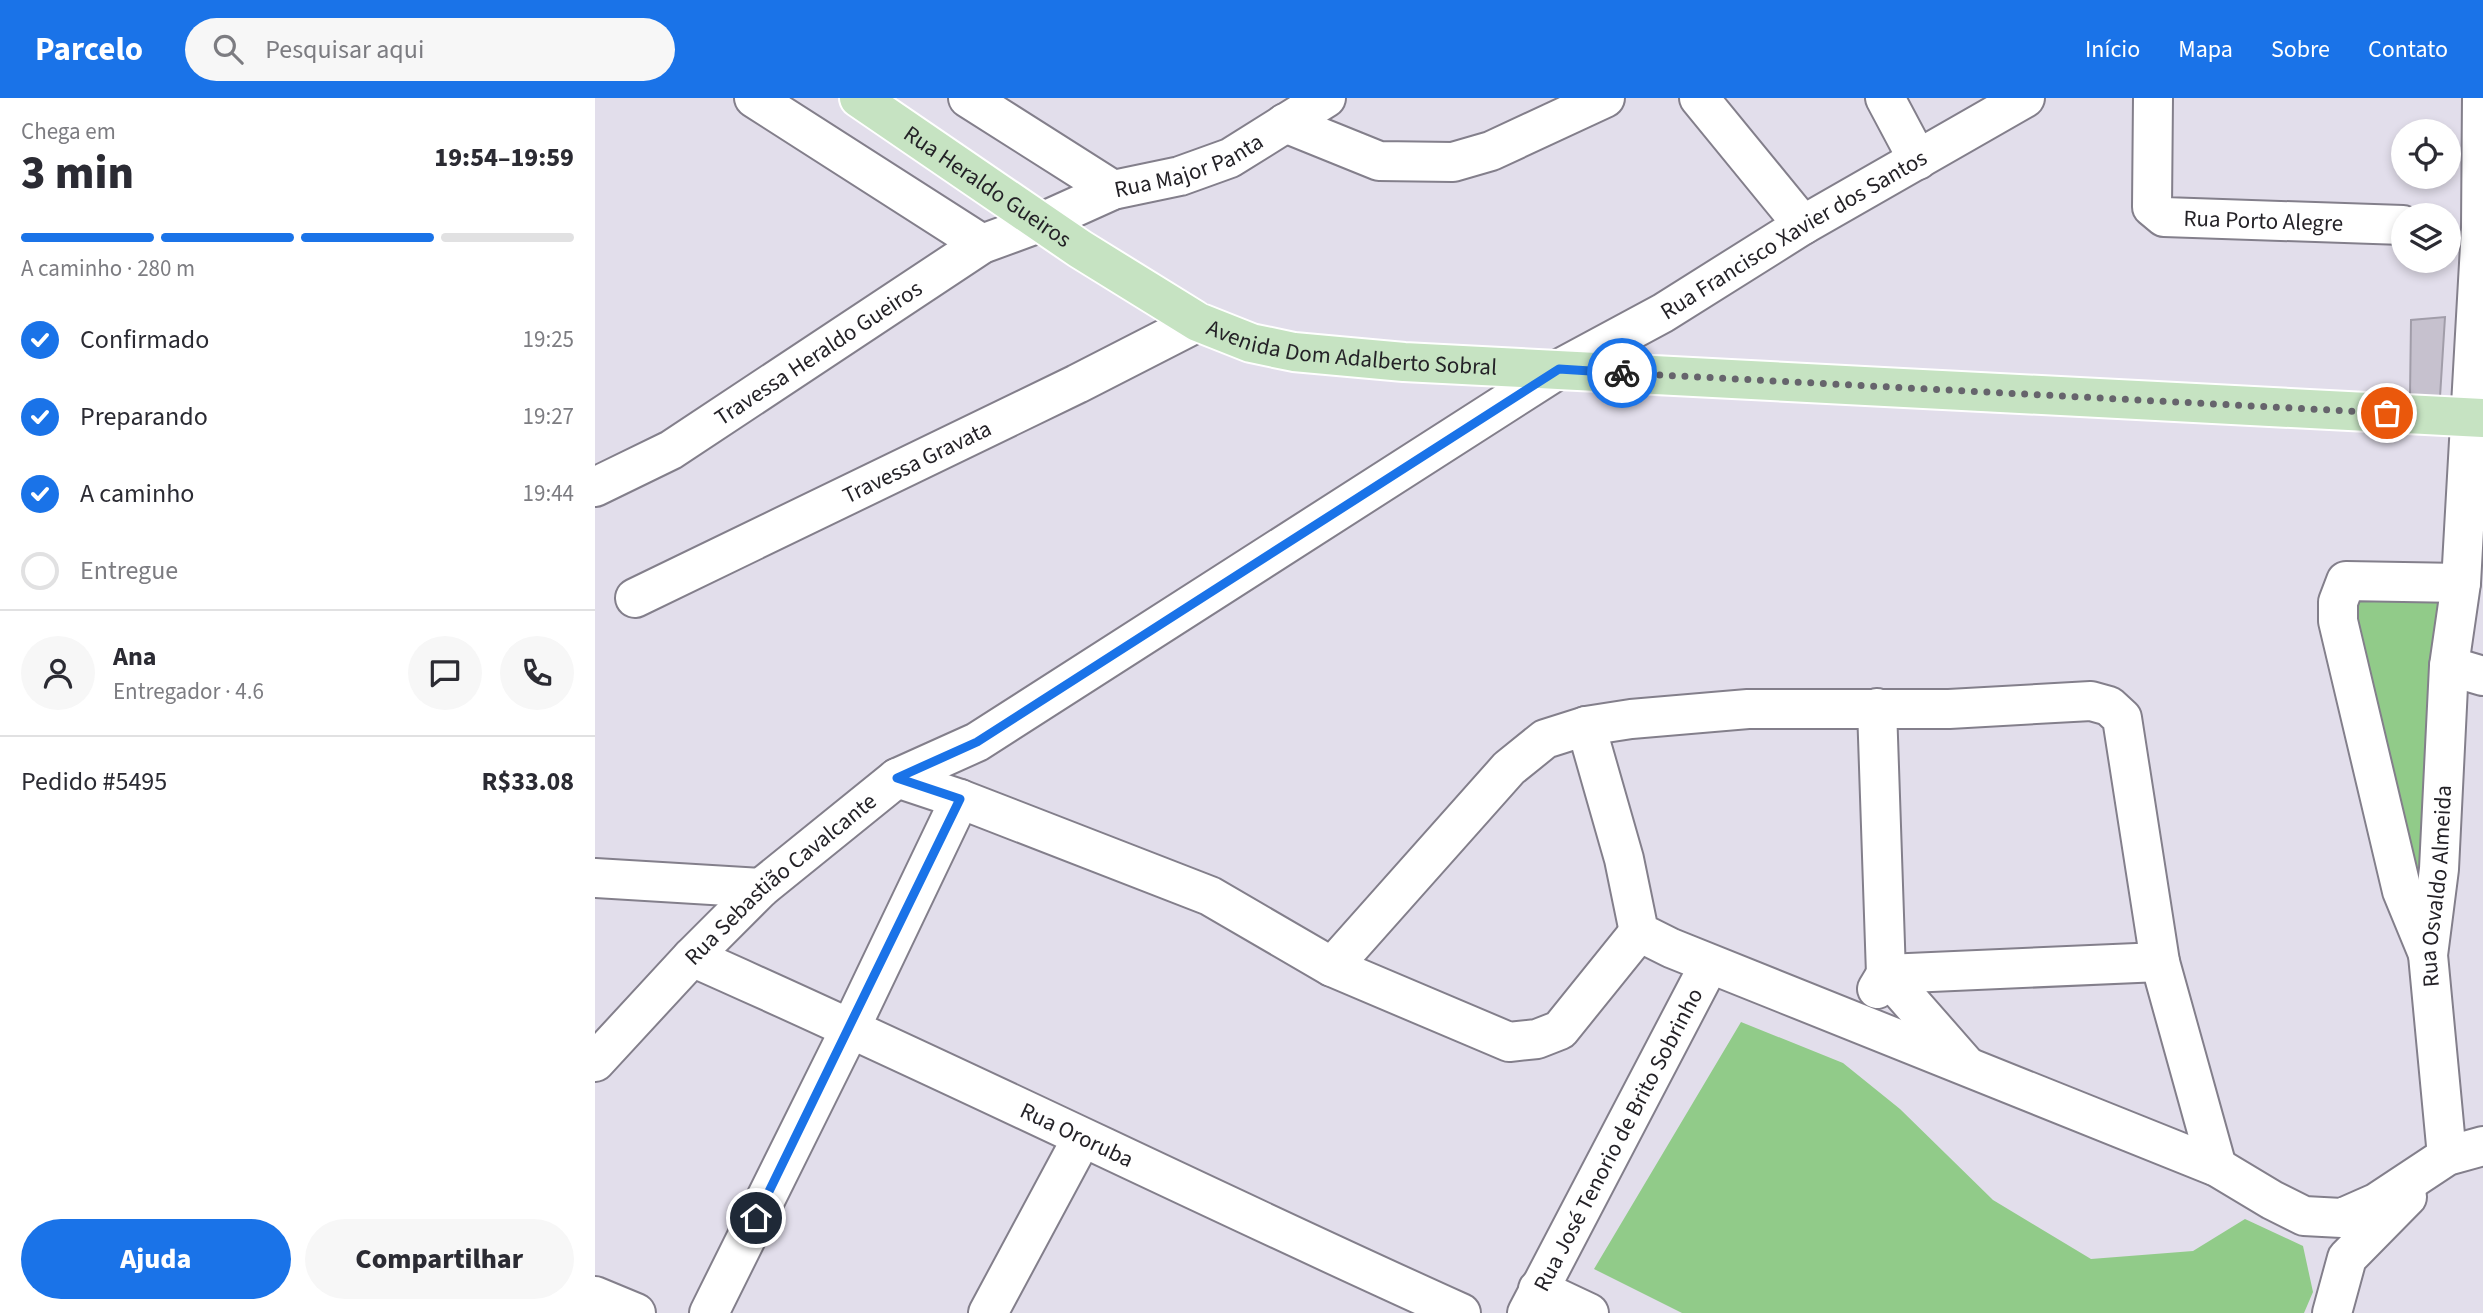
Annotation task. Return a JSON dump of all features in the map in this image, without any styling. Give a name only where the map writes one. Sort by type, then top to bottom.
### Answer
[{"type":"main road","name":"Rua Heraldo Gueiros","points":[[859,98],[1080,249]]},
{"type":"main road","name":"Avenida Dom Adalberto Sobral","points":[[1080,249],[1191,318],[1251,344],[1294,352],[1404,362],[2477,417]]},
{"type":"street","points":[[754,98],[982,244]]},
{"type":"street","points":[[968,98],[1113,190]]},
{"type":"street","name":"Rua Major Panta","points":[[1042,222],[1113,190],[1204,169],[1230,158],[1326,98]]},
{"type":"street","points":[[1286,123],[1379,161],[1453,162],[1490,151],[1605,98]]},
{"type":"street","points":[[1699,98],[1803,225]]},
{"type":"street","points":[[1885,98],[1918,160]]},
{"type":"street","name":"Rua Francisco Xavier dos Santos","points":[[1559,369],[1663,313],[1803,225],[2025,98]]},
{"type":"street","name":"Rua Porto Alegre","points":[[2153,98],[2152,207],[2164,217],[2391,225]]},
{"type":"street","name":"Rua Osvaldo Almeida","points":[[2465,1151],[2428,955],[2466,671],[2461,583],[2477,417],[2471,227],[2482,98]]},
{"type":"street","name":"Travessa Heraldo Gueiros","points":[[595,487],[671,450],[982,244],[1042,222]]},
{"type":"street","name":"Travessa Gravata","points":[[635,598],[1077,384],[1191,318]]},
{"type":"street","name":"Rua Sebastião Cavalcante","points":[[595,1062],[692,957],[761,888],[897,778],[977,742],[1559,369]]},
{"type":"street","points":[[2428,955],[2402,891],[2337,621],[2338,602],[2346,582],[2359,580],[2461,583]]},
{"type":"street","points":[[1332,967],[1509,768],[1545,739],[1586,726],[1631,719],[1748,709],[1949,709],[2091,701],[2109,706],[2122,718],[2160,962],[2217,1167]]},
{"type":"street","points":[[1856,1024],[1886,974],[1877,708]]},
{"type":"street","points":[[1586,726],[1624,859],[1639,932]]},
{"type":"street","points":[[897,778],[960,799],[1210,896],[1332,967],[1509,1042],[1537,1039],[1560,1030],[1639,932]]},
{"type":"street","points":[[709,1313],[851,1027],[960,799]]},
{"type":"street","points":[[595,878],[761,888]]},
{"type":"street","points":[[1639,932],[1709,965],[2217,1167],[2304,1216],[2343,1218],[2376,1203],[2465,1151]]},
{"type":"street","name":"Rua Ororuba","points":[[692,957],[851,1027],[1082,1138],[1461,1313]]},
{"type":"street","points":[[1886,974],[2160,962]]},
{"type":"street","name":"Rua José Tenorio de Brito Sobrinho","points":[[1533,1301],[1709,965]]},
{"type":"street","points":[[1886,974],[1969,1068]]},
{"type":"street","points":[[988,1313],[1082,1138]]},
{"type":"street","points":[[2332,1313],[2347,1258],[2465,1151]]},
{"type":"street","points":[[595,1296],[636,1313]]},
{"type":"street","points":[[1533,1301],[1589,1313]]},
{"type":"green space","points":[[2359,580],[2461,583],[2428,955],[2338,621]]},
{"type":"green space","points":[[1741,1022],[1843,1063],[1900,1109],[1993,1200],[2091,1259],[2193,1251],[2245,1219],[2303,1246],[2313,1292],[2304,1313],[1682,1313],[1594,1269]]},
{"type":"building","points":[[2445,317],[2440,397],[2410,396],[2411,320]]},
{"type":"way so far","points":[[1622,373],[2387,413]]},
{"type":"route","points":[[756,1218],[960,799],[897,778],[977,742],[1559,369],[1622,373]]}]
